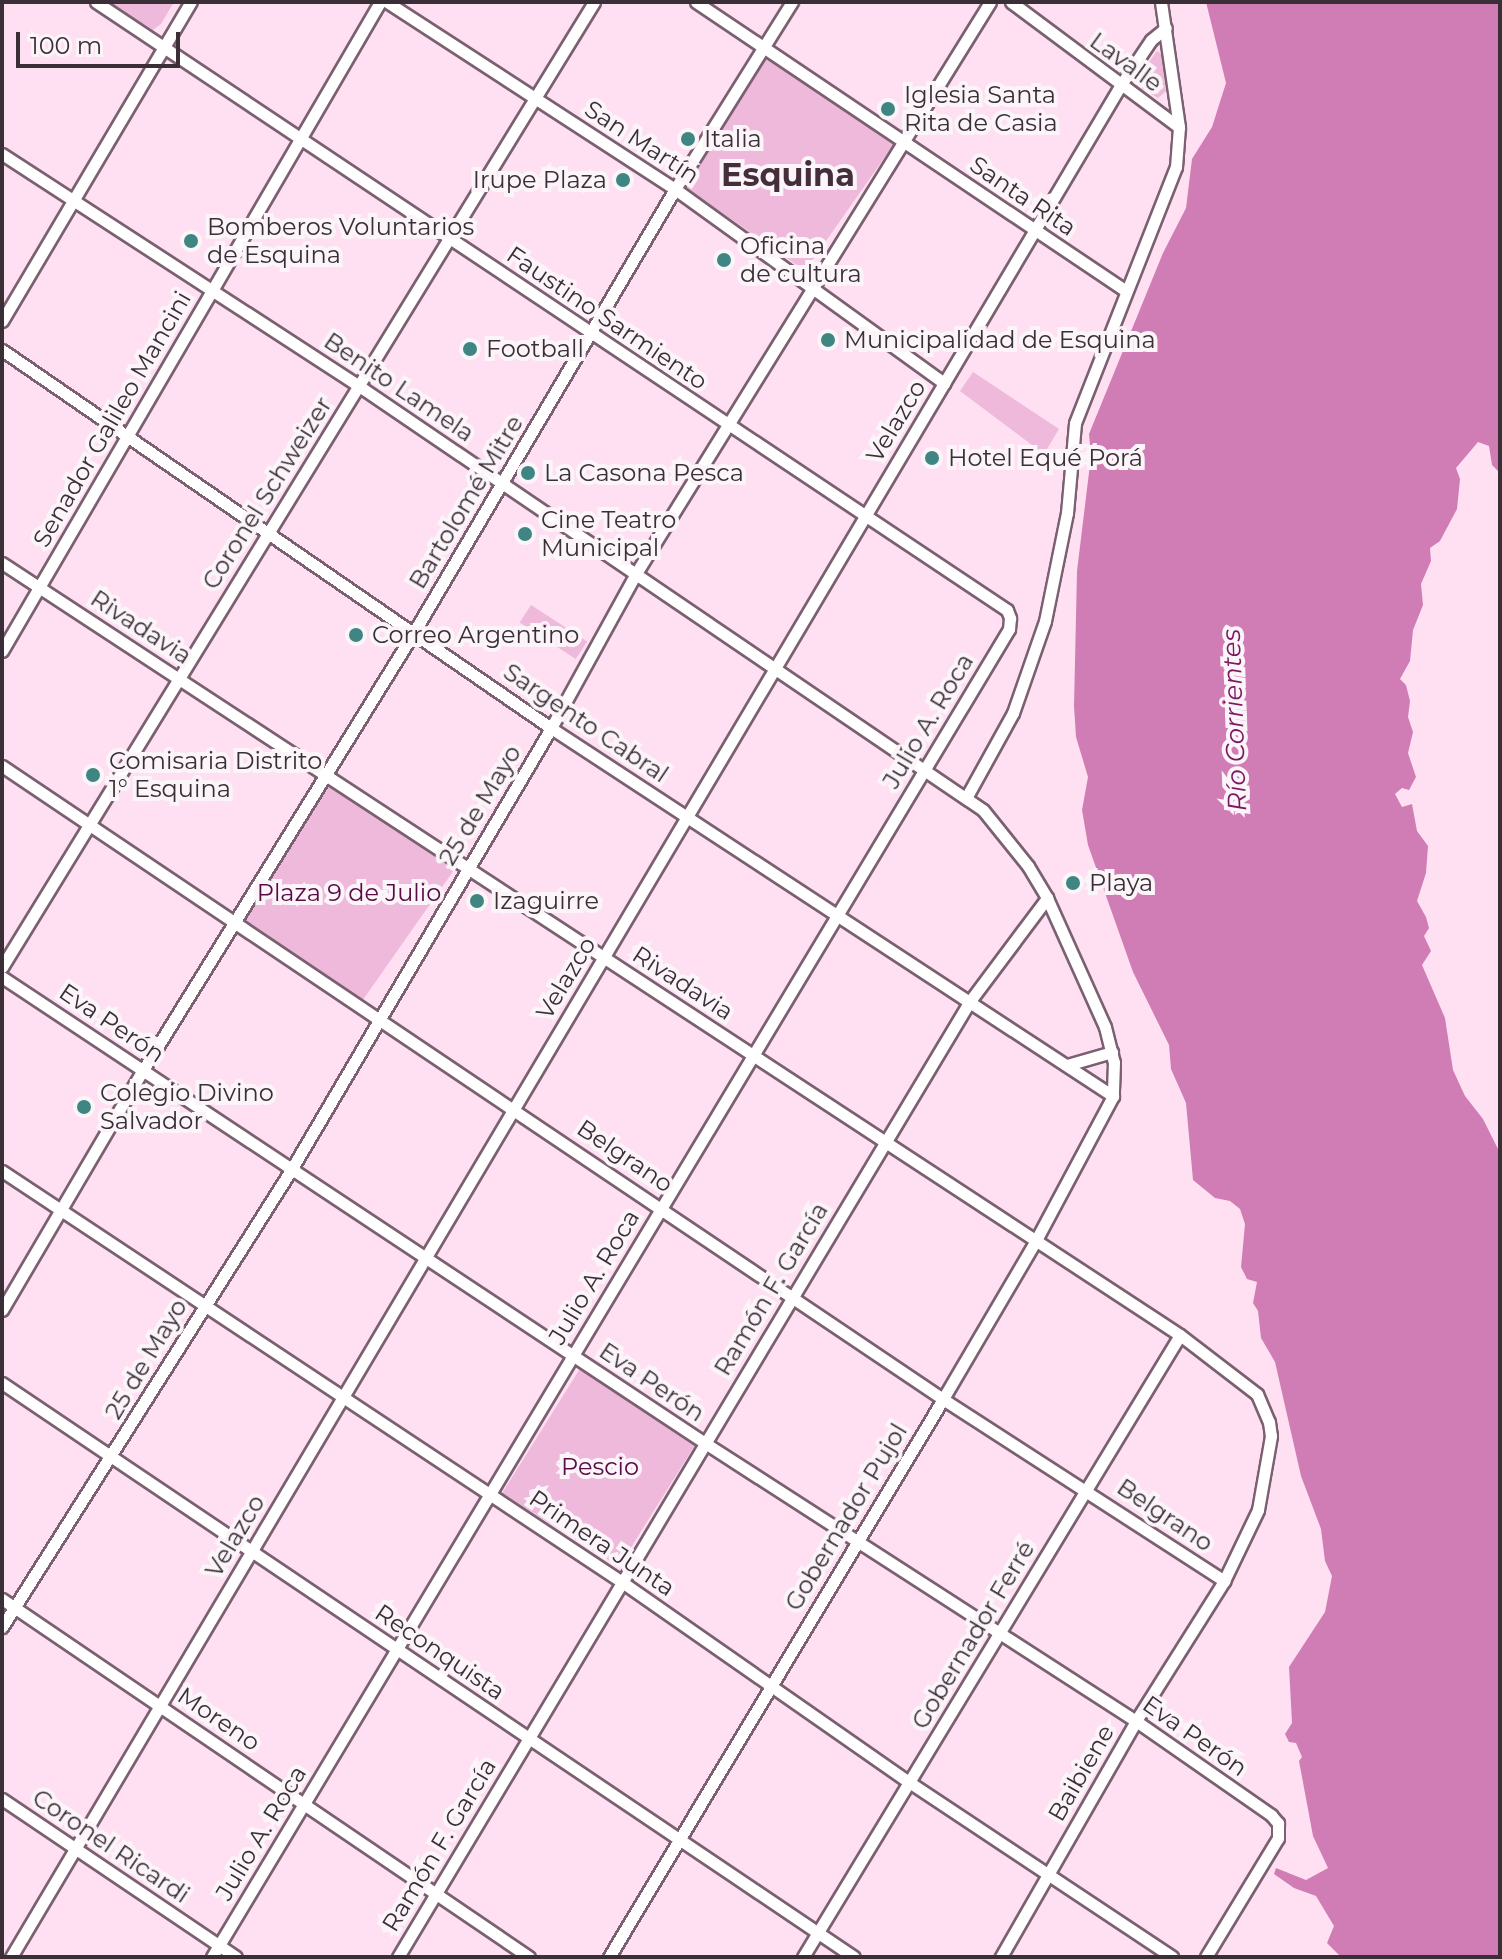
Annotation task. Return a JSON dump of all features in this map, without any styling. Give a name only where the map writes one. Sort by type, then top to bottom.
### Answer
[{"type":"street","name":"Faustino Sarmiento","points":[[96,2],[1007,610],[1010,618]]},
{"type":"street","points":[[2,321],[191,2]]},
{"type":"street","name":"Senador Galileo Mancini","points":[[2,651],[380,2]]},
{"type":"street","name":"San Martín","points":[[387,2],[675,189],[944,383]]},
{"type":"street","name":"Coronel Schweizer","points":[[2,967],[594,2]]},
{"type":"street","name":"Santa Rita","points":[[696,2],[1126,291]]},
{"type":"street","name":"Bartolomé Mitre","points":[[2,1310],[233,920],[414,632],[675,189],[792,2]]},
{"type":"street","name":"25 de Mayo","points":[[2,1627],[291,1170],[551,728],[635,575],[990,2]]},
{"type":"street","name":"Lavalle","points":[[1011,2],[1179,127]]},
{"type":"street","points":[[966,798],[1013,713],[1045,621],[1067,513],[1075,423],[1176,167],[1179,127],[1161,2]]},
{"type":"street","name":"Velazco","points":[[11,1957],[1120,86],[1151,40],[1166,28]]},
{"type":"street","name":"Benito Lamela","points":[[2,154],[359,386],[983,810],[1005,835],[1047,898],[1099,1013],[1112,1052],[1116,1080],[1113,1096]]},
{"type":"street","name":"Sargento Cabral","points":[[2,350],[551,728],[1113,1096]]},
{"type":"street","name":"Rivadavia","points":[[2,563],[1180,1335],[1257,1394],[1269,1422],[1271,1436]]},
{"type":"street","name":"Julio A. Roca","points":[[212,1957],[1009,629],[1010,618]]},
{"type":"street","name":"Belgrano","points":[[2,766],[793,1295],[943,1399],[1087,1489],[1224,1581]]},
{"type":"street","name":"Ramón F. García","points":[[398,1957],[970,1001],[1047,898]]},
{"type":"street","name":"Eva Perón","points":[[2,977],[705,1443],[1136,1721],[1278,1823],[1278,1838],[1206,1957]]},
{"type":"street","points":[[1067,1065],[1112,1052]]},
{"type":"street","name":"Gobernador Pujol","points":[[609,1957],[1035,1242],[1113,1096]]},
{"type":"street","name":"Primera Junta","points":[[2,1171],[622,1582],[909,1782],[1172,1957]]},
{"type":"street","name":"Gobernador Ferré","points":[[803,1957],[1180,1335]]},
{"type":"street","name":"Reconquista","points":[[2,1383],[681,1837],[854,1957]]},
{"type":"street","name":"Baibiene","points":[[1001,1957],[1136,1721],[1224,1581],[1258,1510],[1271,1436]]},
{"type":"street","name":"Moreno","points":[[2,1599],[529,1957]]},
{"type":"street","name":"Coronel Ricardi","points":[[2,1799],[236,1957]]},
{"type":"green space","points":[[109,2],[174,2],[161,24],[153,30]]},
{"type":"green space","points":[[1157,51],[1163,55],[1166,91],[1158,98],[1137,86],[1136,80]]},
{"type":"green space","points":[[767,55],[894,144],[805,271],[678,182]]},
{"type":"green space","points":[[973,372],[1059,429],[1044,454],[960,391]]},
{"type":"green space","points":[[531,605],[587,641],[576,659],[520,623]]},
{"type":"green space","name":"Plaza 9 de Julio","points":[[327,781],[454,870],[360,1004],[233,915]]},
{"type":"green space","name":"Pescio","points":[[581,1367],[698,1440],[619,1566],[502,1493]]},
{"type":"water","name":"Río Corrientes","points":[[1206,2],[1500,2],[1500,473],[1492,465],[1489,446],[1478,442],[1456,468],[1460,479],[1457,509],[1440,541],[1430,548],[1431,561],[1421,584],[1423,605],[1413,630],[1410,661],[1400,679],[1406,685],[1410,701],[1408,717],[1413,732],[1408,753],[1416,777],[1409,790],[1402,788],[1395,794],[1402,807],[1412,804],[1417,831],[1428,846],[1426,873],[1417,901],[1426,917],[1429,928],[1424,936],[1431,951],[1422,965],[1445,1018],[1453,1070],[1500,1153],[1500,1957],[1341,1957],[1327,1943],[1334,1926],[1316,1896],[1294,1888],[1274,1874],[1276,1868],[1306,1880],[1328,1868],[1313,1836],[1299,1761],[1302,1757],[1296,1743],[1289,1742],[1285,1734],[1292,1723],[1289,1667],[1325,1612],[1332,1576],[1325,1561],[1321,1529],[1301,1476],[1275,1362],[1261,1338],[1258,1311],[1253,1303],[1257,1282],[1247,1279],[1241,1267],[1245,1224],[1240,1209],[1230,1201],[1215,1198],[1193,1180],[1186,1103],[1171,1069],[1169,1045],[1133,972],[1088,845],[1082,810],[1088,777],[1076,737],[1074,706],[1077,571],[1091,456],[1089,434],[1163,253],[1186,208],[1192,159],[1212,127],[1226,83]]},
{"type":"place","name":"Iglesia Santa Rita de Casia","points":[[888,109]]},
{"type":"place","name":"Italia","points":[[688,139]]},
{"type":"place","name":"Irupe Plaza","points":[[623,180]]},
{"type":"place","name":"Bomberos Voluntarios de Esquina","points":[[191,241]]},
{"type":"place","name":"Oficina de cultura","points":[[724,260]]},
{"type":"place","name":"Municipalidad de Esquina","points":[[828,340]]},
{"type":"place","name":"Football","points":[[470,349]]},
{"type":"place","name":"Hotel Equé Porá","points":[[932,458]]},
{"type":"place","name":"La Casona Pesca","points":[[528,473]]},
{"type":"place","name":"Cine Teatro Municipal","points":[[525,534]]},
{"type":"place","name":"Correo Argentino","points":[[356,635]]},
{"type":"place","name":"Comisaria Distrito 1° Esquina","points":[[93,775]]},
{"type":"place","name":"Playa","points":[[1073,883]]},
{"type":"place","name":"Izaguirre","points":[[477,901]]},
{"type":"place","name":"Colegio Divino Salvador","points":[[84,1107]]},
{"type":"district","name":"Esquina","points":[[788,175]]}]
